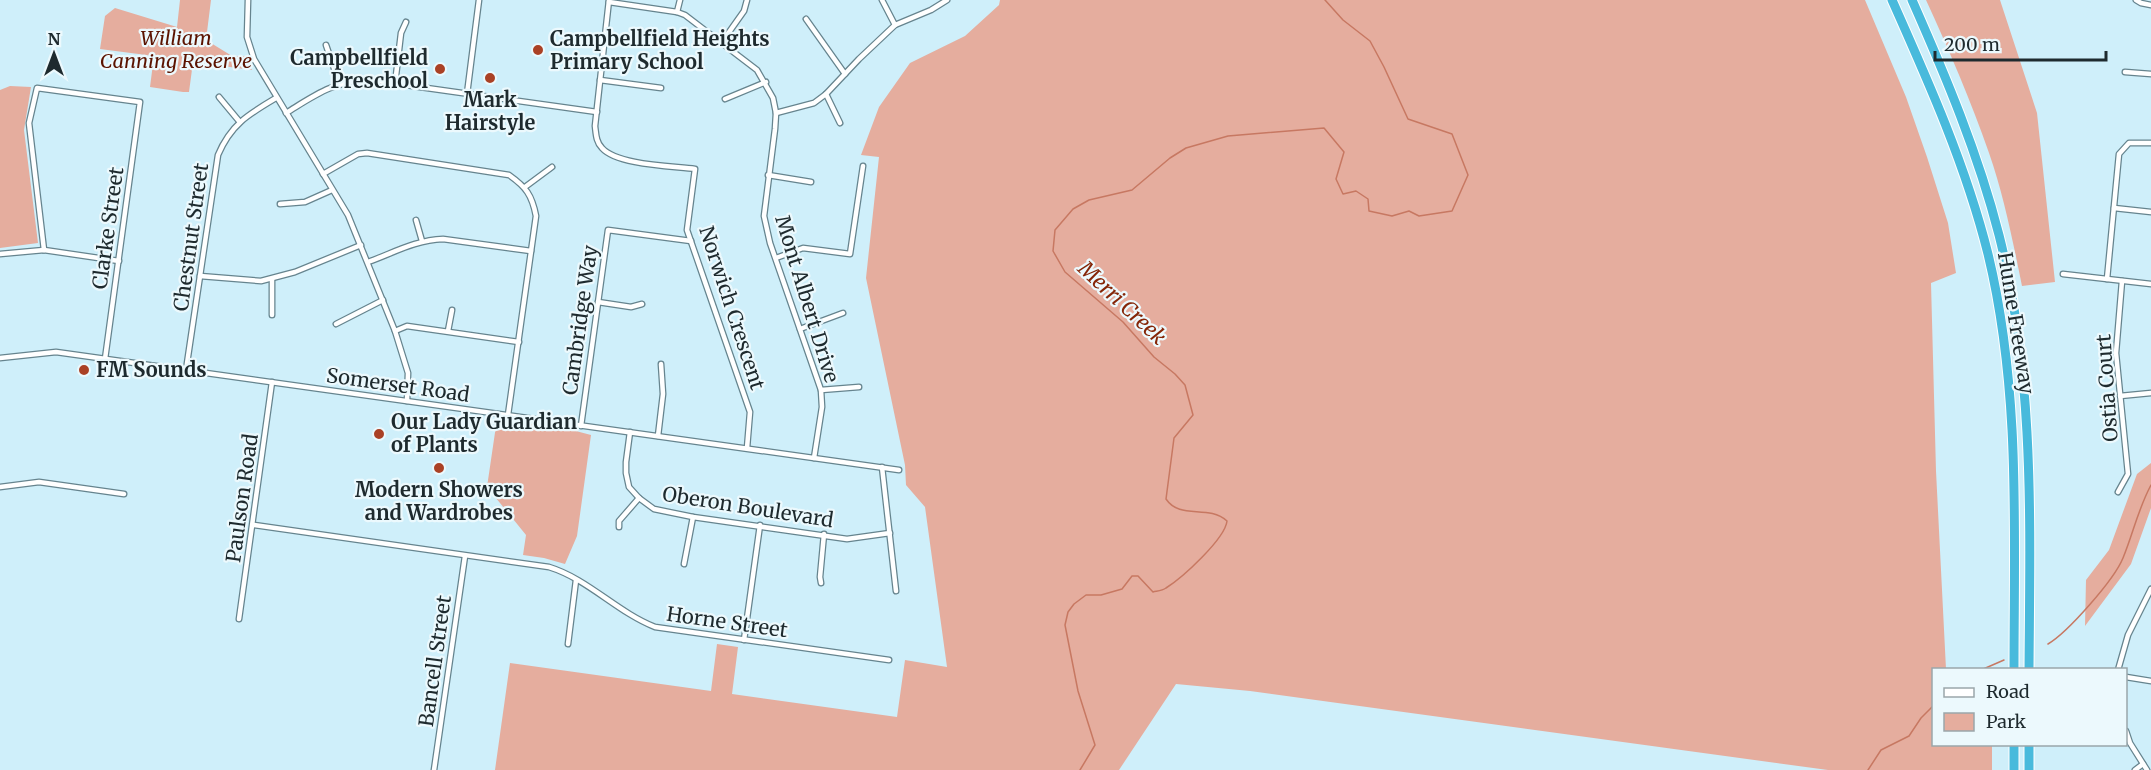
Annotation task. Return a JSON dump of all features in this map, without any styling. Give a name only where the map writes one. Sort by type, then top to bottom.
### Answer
[{"type":"highway","name":"Hume Freeway","points":[[1892,0],[1954,146],[1977,215],[1997,296],[2009,375],[2012,416],[2014,668]]},
{"type":"highway","name":"Hume Freeway","points":[[1912,0],[1972,145],[1999,236],[2011,294],[2023,377],[2029,466],[2029,668]]},
{"type":"highway","points":[[2014,746],[2014,770]]},
{"type":"highway","points":[[2029,746],[2029,770]]},
{"type":"street","points":[[248,0],[246,23],[248,44],[276,98],[348,215],[395,331],[408,373],[407,400]]},
{"type":"street","points":[[467,94],[479,0]]},
{"type":"street","points":[[677,12],[680,0]]},
{"type":"street","points":[[722,42],[744,11],[747,0]]},
{"type":"street","points":[[882,0],[896,25]]},
{"type":"street","points":[[776,113],[814,103],[896,25],[931,10],[947,0]]},
{"type":"street","points":[[2136,0],[2151,5]]},
{"type":"street","points":[[286,113],[339,83],[370,80],[597,112],[609,1]]},
{"type":"street","name":"Mont Albert Drive","points":[[609,1],[677,12],[695,21],[757,70],[766,82],[776,113],[764,216],[821,390],[822,407],[814,458]]},
{"type":"street","points":[[806,19],[845,74]]},
{"type":"street","points":[[395,84],[401,33],[406,22]]},
{"type":"street","points":[[326,45],[339,83]]},
{"type":"street","points":[[2125,72],[2151,74]]},
{"type":"street","points":[[600,80],[661,88]]},
{"type":"street","points":[[725,99],[766,82]]},
{"type":"street","name":"Clarke Street","points":[[44,250],[29,123],[37,88],[140,102],[105,358]]},
{"type":"street","points":[[826,94],[840,123]]},
{"type":"street","points":[[219,98],[239,121]]},
{"type":"street","name":"Chestnut Street","points":[[186,370],[218,155],[227,137],[239,121],[276,98]]},
{"type":"street","name":"Norwich Crescent","points":[[597,112],[597,140],[600,147],[608,153],[624,159],[695,169],[687,230],[750,412],[747,448]]},
{"type":"street","points":[[2107,279],[2119,154],[2129,143],[2151,143]]},
{"type":"street","points":[[323,174],[358,154],[368,153],[509,175],[525,186],[534,205],[536,216],[508,416]]},
{"type":"street","points":[[776,258],[803,248],[850,254],[862,166]]},
{"type":"street","points":[[525,186],[552,167]]},
{"type":"street","points":[[768,175],[811,182]]},
{"type":"street","points":[[280,204],[305,202],[332,190]]},
{"type":"street","points":[[2114,208],[2151,212]]},
{"type":"street","points":[[416,220],[422,241]]},
{"type":"street","name":"Cambridge Way","points":[[581,426],[608,230],[691,241]]},
{"type":"street","points":[[368,262],[422,241],[443,239],[531,251]]},
{"type":"street","points":[[200,276],[251,282],[272,279],[361,245]]},
{"type":"street","points":[[0,254],[44,250],[118,261]]},
{"type":"street","points":[[2063,274],[2151,284]]},
{"type":"street","points":[[272,279],[272,315]]},
{"type":"street","name":"Ostia Court","points":[[2118,492],[2128,474],[2116,353],[2122,281]]},
{"type":"street","points":[[336,324],[383,300]]},
{"type":"street","points":[[598,302],[631,307],[642,304]]},
{"type":"street","points":[[448,332],[452,310]]},
{"type":"street","points":[[800,329],[843,313]]},
{"type":"street","points":[[395,331],[407,326],[519,342]]},
{"type":"street","name":"Somerset Road","points":[[0,358],[48,351],[105,358],[899,470]]},
{"type":"street","points":[[658,436],[663,394],[661,364]]},
{"type":"street","name":"Paulson Road","points":[[239,619],[254,525],[272,382]]},
{"type":"street","points":[[821,390],[859,387]]},
{"type":"street","points":[[2120,396],[2151,393]]},
{"type":"street","name":"Oberon Boulevard","points":[[630,432],[626,473],[629,487],[654,509],[693,517],[854,539],[890,533]]},
{"type":"street","points":[[882,467],[896,591]]},
{"type":"street","points":[[0,487],[39,482],[124,494]]},
{"type":"street","points":[[619,527],[620,521],[639,498]]},
{"type":"street","points":[[684,564],[693,517]]},
{"type":"street","name":"Horne Street","points":[[254,525],[549,567],[576,580],[641,621],[655,627],[889,660]]},
{"type":"street","points":[[744,640],[760,525]]},
{"type":"street","points":[[821,583],[824,534]]},
{"type":"street","name":"Bancell Street","points":[[434,770],[465,556]]},
{"type":"street","points":[[568,644],[576,580]]},
{"type":"street","points":[[2118,668],[2128,635],[2151,590]]},
{"type":"street","points":[[2127,677],[2151,681]]},
{"type":"street","points":[[2127,733],[2145,768],[2135,770]]},
{"type":"green space","name":"William Canning Reserve","points":[[180,0],[211,0],[206,40],[232,56],[245,56],[252,70],[193,62],[189,92],[183,92],[150,87],[154,56],[100,49],[105,16],[115,8],[177,27]]},
{"type":"green space","points":[[1000,0],[1865,0],[1906,97],[1927,157],[1948,223],[1956,273],[1931,283],[1936,471],[1946,668],[1932,668],[1932,746],[1992,746],[1992,770],[1828,770],[1250,691],[1176,684],[1119,770],[495,770],[510,663],[711,691],[717,644],[738,647],[732,694],[897,717],[905,660],[947,667],[925,507],[906,485],[905,465],[866,278],[879,157],[861,155],[879,107],[910,63],[965,36],[999,5]]},
{"type":"green space","points":[[1926,0],[2000,0],[2037,113],[2055,282],[2022,286],[2004,202],[1989,153],[1975,114]]},
{"type":"green space","points":[[10,86],[31,87],[24,130],[38,243],[0,248],[0,90]]},
{"type":"green space","points":[[497,419],[591,435],[577,536],[565,564],[523,555],[526,535],[487,487]]},
{"type":"green space","points":[[2151,463],[2151,508],[2131,564],[2085,626],[2086,580],[2109,550],[2137,474]]},
{"type":"waterway","name":"Merri Creek","points":[[1080,770],[1095,745],[1078,691],[1065,625],[1068,612],[1086,595],[1101,595],[1122,589],[1132,576],[1138,576],[1153,592],[1164,589],[1192,567],[1211,547],[1219,538],[1227,521],[1211,513],[1179,509],[1166,499],[1174,438],[1193,415],[1185,385],[1154,357],[1123,322],[1065,272],[1053,251],[1055,230],[1073,209],[1089,200],[1132,190],[1170,158],[1186,148],[1228,136],[1324,128],[1344,152],[1336,179],[1343,194],[1356,191],[1368,199],[1369,211],[1392,216],[1409,211],[1419,216],[1452,211],[1468,175],[1452,134],[1408,119],[1370,41],[1343,20],[1325,0]]},
{"type":"waterway","points":[[2048,644],[2078,617],[2101,592],[2118,568],[2151,485]]},
{"type":"waterway","points":[[1986,668],[2004,660]]},
{"type":"waterway","points":[[1868,770],[1881,750],[1909,736],[1932,707]]},
{"type":"place","name":"Campbellfield Heights Primary School","points":[[538,50]]},
{"type":"place","name":"Campbellfield Preschool","points":[[440,69]]},
{"type":"place","name":"Mark Hairstyle","points":[[490,78]]},
{"type":"place","name":"FM Sounds","points":[[84,370]]},
{"type":"place","name":"Our Lady Guardian of Plants","points":[[379,434]]},
{"type":"place","name":"Modern Showers and Wardrobes","points":[[439,468]]}]
